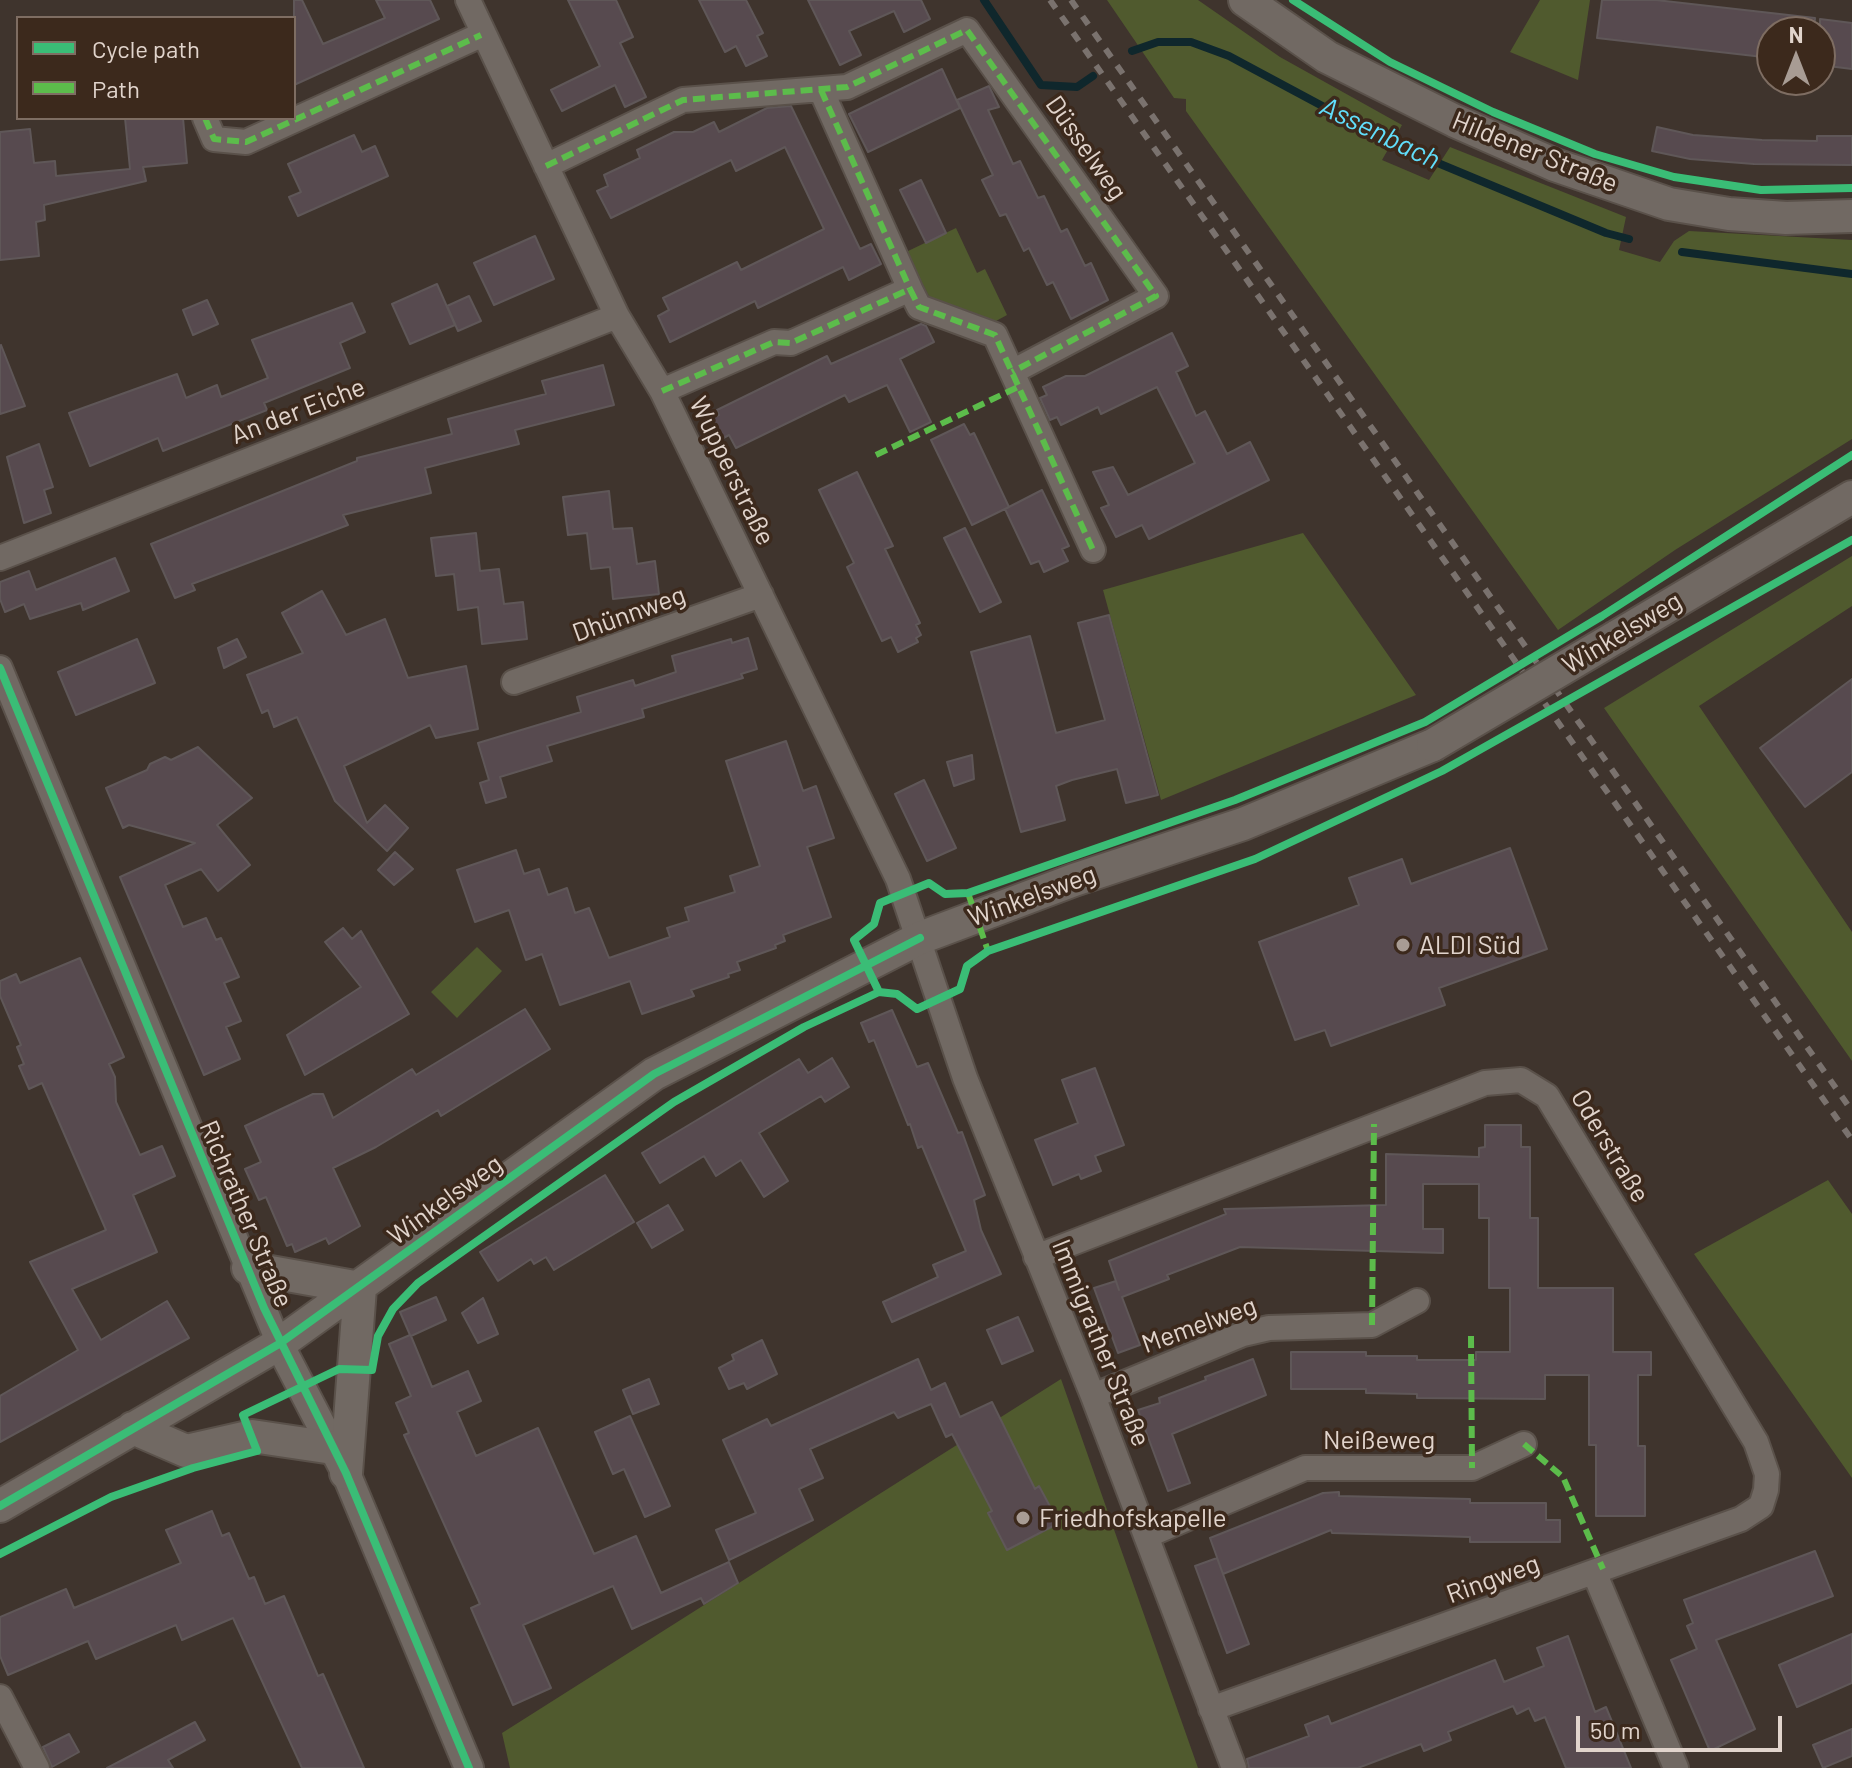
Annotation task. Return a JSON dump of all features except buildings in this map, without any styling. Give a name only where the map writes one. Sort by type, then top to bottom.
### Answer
[{"type":"main road","name":"Hildener Straße","points":[[1245,0],[1327,57],[1455,121],[1555,165],[1684,207],[1786,218],[1852,216]]},
{"type":"main road","name":"Winkelsweg","points":[[0,1506],[279,1344],[654,1074],[920,938],[1074,880],[1243,824],[1433,745],[1852,497]]},
{"type":"main road","points":[[133,1428],[186,1451],[252,1436],[340,1461],[360,1288],[248,1268]]},
{"type":"street","name":"Wupperstraße","points":[[468,0],[481,35],[617,316],[662,391],[898,879],[920,938]]},
{"type":"street","name":"Düsselweg","points":[[546,166],[683,100],[847,87],[967,30],[1156,296],[1012,372]]},
{"type":"street","points":[[296,119],[481,35]]},
{"type":"street","points":[[821,90],[919,307],[995,335],[1093,550]]},
{"type":"street","points":[[206,120],[214,139],[246,142],[294,120]]},
{"type":"street","points":[[662,391],[774,342],[791,343],[910,289]]},
{"type":"street","name":"An der Eiche","points":[[0,558],[617,316]]},
{"type":"street","name":"Dhünnweg","points":[[514,682],[761,595]]},
{"type":"street","name":"Richrather Straße","points":[[0,668],[279,1344],[340,1461],[469,1768]]},
{"type":"street","name":"Immigrather Straße","points":[[920,938],[965,1078],[1093,1396],[1234,1768]]},
{"type":"street","name":"Oderstraße","points":[[1036,1257],[1485,1083],[1521,1080],[1547,1096],[1756,1442],[1767,1474],[1761,1506],[1741,1519],[1594,1572]]},
{"type":"street","name":"Memelweg","points":[[1093,1396],[1243,1334],[1269,1328],[1372,1325],[1417,1301]]},
{"type":"street","name":"Neißeweg","points":[[1146,1536],[1305,1468],[1472,1468],[1524,1444]]},
{"type":"street","points":[[1594,1572],[1676,1768]]},
{"type":"street","name":"Ringweg","points":[[1211,1709],[1594,1572]]},
{"type":"street","points":[[0,1697],[37,1768]]},
{"type":"green space","points":[[1107,0],[1198,0],[1280,57],[1402,125],[1382,160],[1429,180],[1450,147],[1626,217],[1619,250],[1660,262],[1674,241],[1689,231],[1852,240],[1852,439],[1675,550],[1558,630],[1186,111],[1186,99],[1174,98]]},
{"type":"green space","points":[[1540,0],[1590,0],[1578,80],[1510,52]]},
{"type":"green space","points":[[956,228],[977,273],[985,269],[1007,315],[996,321],[930,298],[906,252]]},
{"type":"green space","points":[[1303,533],[1416,695],[1161,800],[1103,590]]},
{"type":"green space","points":[[1852,556],[1852,606],[1699,706],[1852,932],[1852,1061],[1604,708]]},
{"type":"green space","points":[[477,947],[502,971],[457,1018],[431,992]]},
{"type":"green space","points":[[1828,1180],[1852,1214],[1852,1478],[1694,1254]]},
{"type":"green space","points":[[1061,1379],[1198,1768],[510,1768],[502,1733]]},
{"type":"waterway","name":"Assenbach","points":[[984,0],[1041,85],[1077,87],[1093,76]]},
{"type":"waterway","name":"Assenbach","points":[[1132,51],[1158,42],[1191,42],[1229,56],[1397,146],[1606,233],[1629,239]]},
{"type":"waterway","name":"Assenbach","points":[[1682,252],[1852,274]]},
{"type":"railway","points":[[1050,0],[1852,1140]]},
{"type":"railway","points":[[1071,0],[1852,1111]]},
{"type":"marked path","points":[[546,166],[683,100],[847,87],[967,30],[1156,296],[1012,372]]},
{"type":"marked path","points":[[296,119],[481,35]]},
{"type":"marked path","points":[[821,90],[910,289]]},
{"type":"marked path","points":[[206,120],[214,139],[246,142],[294,120]]},
{"type":"marked path","points":[[662,391],[774,342],[791,343],[910,289],[919,307],[995,335],[1093,550]]},
{"type":"marked path","points":[[876,455],[1018,387]]},
{"type":"marked path","points":[[968,893],[988,951]]},
{"type":"marked path","points":[[1372,1325],[1374,1124]]},
{"type":"marked path","points":[[1471,1336],[1472,1468]]},
{"type":"marked path","points":[[1524,1444],[1563,1477],[1603,1569]]},
{"type":"cycle path","points":[[1293,0],[1390,62],[1493,112],[1595,154],[1674,177],[1761,190],[1852,188]]},
{"type":"cycle path","points":[[879,992],[854,940],[874,924],[880,903],[929,883],[945,894],[968,893],[1235,800],[1425,722],[1602,616],[1852,455]]},
{"type":"cycle path","points":[[0,1554],[111,1497],[193,1468],[257,1451],[243,1415],[339,1369],[372,1370],[378,1336],[393,1309],[418,1283],[674,1102],[804,1027],[879,992],[897,994],[917,1009],[960,989],[967,966],[988,951],[1255,859],[1442,771],[1852,540]]},
{"type":"cycle path","points":[[0,668],[264,1308],[346,1473],[469,1768]]},
{"type":"cycle path","points":[[0,1506],[279,1344],[654,1074],[920,938]]},
{"type":"place","name":"ALDI Süd","points":[[1403,945]]},
{"type":"place","name":"Friedhofskapelle","points":[[1023,1518]]}]
